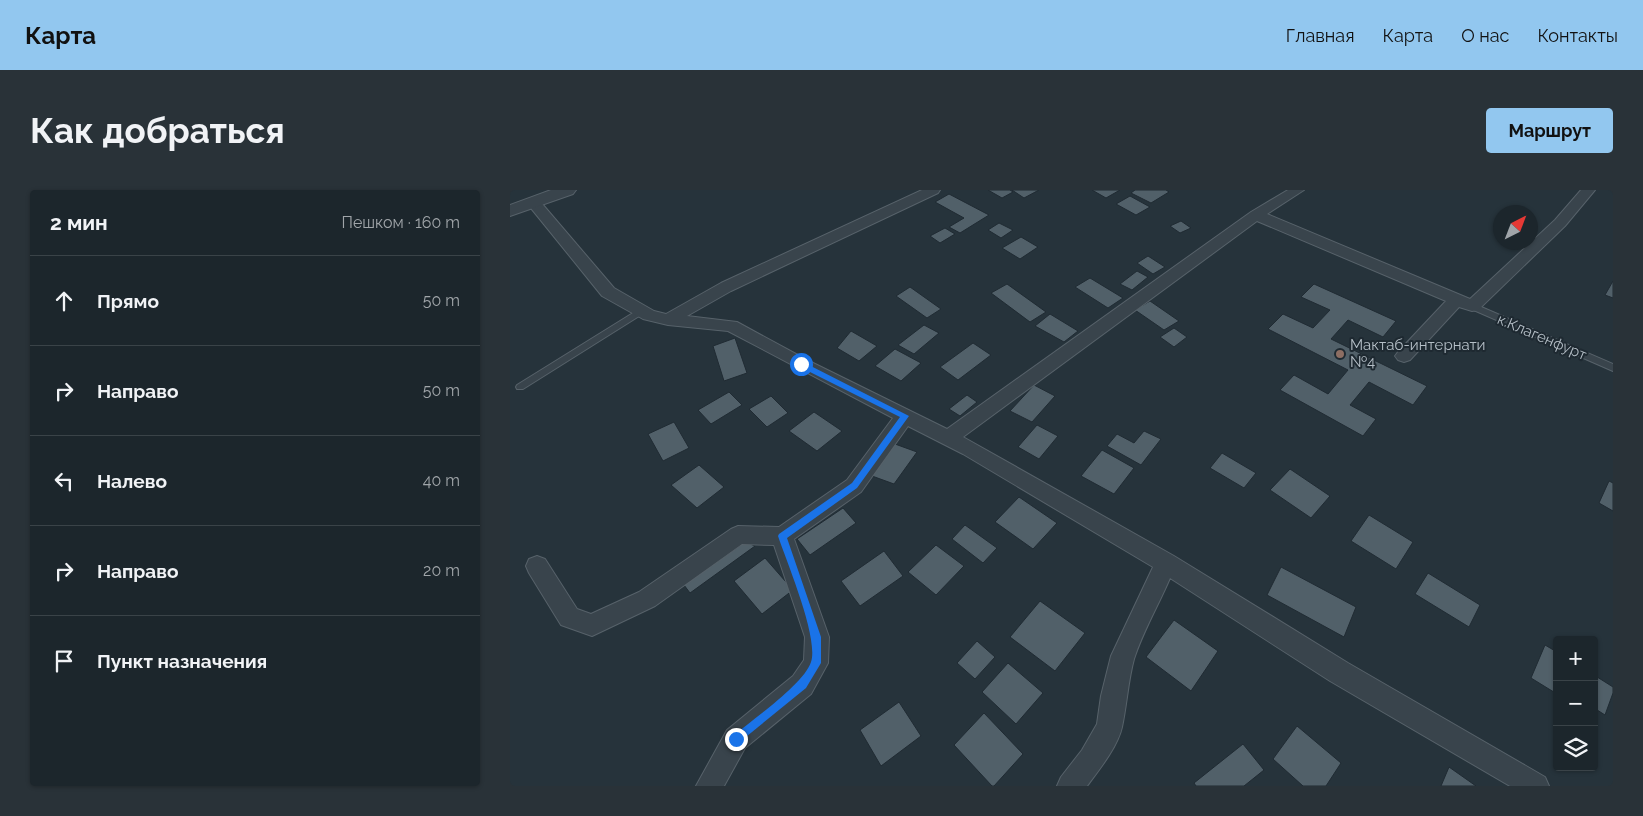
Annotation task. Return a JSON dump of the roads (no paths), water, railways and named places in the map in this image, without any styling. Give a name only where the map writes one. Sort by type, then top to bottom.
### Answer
[{"type":"street","points":[[510,211],[568,190]]},
{"type":"street","points":[[668,320],[726,287],[933,190]]},
{"type":"street","points":[[948,438],[1256,215],[1296,190]]},
{"type":"street","points":[[1256,215],[1472,306],[1560,223],[1588,190]]},
{"type":"street","points":[[533,202],[608,292],[649,315],[668,320],[731,326],[801,364],[970,449],[1166,563],[1339,672],[1536,786]]},
{"type":"street","points":[[1404,356],[1456,300]]},
{"type":"street","points":[[537,566],[569,617],[592,625],[647,600],[738,535],[782,536],[854,486],[905,416]]},
{"type":"street","points":[[708,786],[736,739],[802,685],[816,663],[817,637],[782,536]]},
{"type":"street","points":[[1070,786],[1091,759],[1109,728],[1113,696],[1123,656],[1166,563]]},
{"type":"lane","name":"к.Клагенфурт","points":[[1472,306],[1613,368]]},
{"type":"lane","points":[[520,387],[641,311]]},
{"type":"place","name":"Мактаб-интернати №4","points":[[1340,354]]}]
